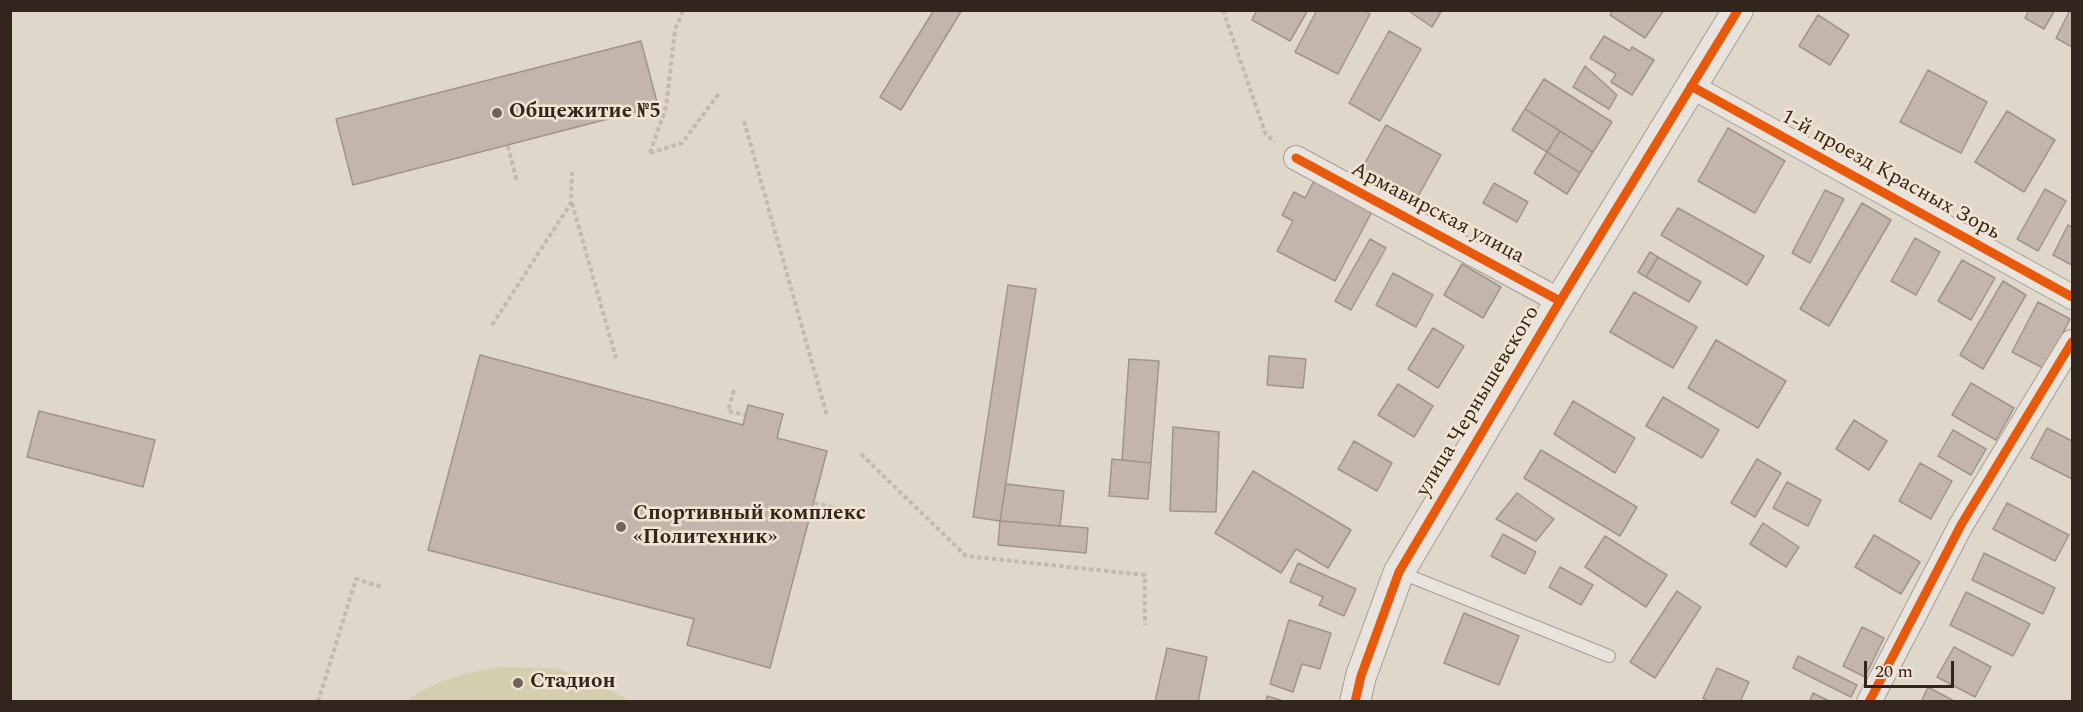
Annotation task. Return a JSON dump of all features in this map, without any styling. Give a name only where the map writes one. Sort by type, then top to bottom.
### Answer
[{"type":"street","name":"улица Чернышевского","points":[[1354,702],[1361,676],[1399,572],[1560,301],[1738,10]]},
{"type":"street","name":"1-й проезд Красных Зорь","points":[[1691,86],[2073,297]]},
{"type":"street","name":"Армавирская улица","points":[[1296,158],[1560,301]]},
{"type":"street","points":[[1869,702],[1961,525],[2073,342]]},
{"type":"lane","points":[[1399,572],[1609,656]]},
{"type":"path","points":[[683,10],[675,30],[666,107],[650,153],[682,143],[720,92]]},
{"type":"path","points":[[1223,10],[1266,135],[1296,158]]},
{"type":"path","points":[[744,121],[827,416]]},
{"type":"path","points":[[508,146],[517,182]]},
{"type":"path","points":[[572,172],[571,203],[616,358]]},
{"type":"path","points":[[492,325],[571,203]]},
{"type":"path","points":[[734,390],[728,411],[746,416]]},
{"type":"path","points":[[861,454],[966,556],[1145,575],[1145,625]]},
{"type":"path","points":[[814,503],[847,512]]},
{"type":"path","points":[[318,702],[356,579],[382,587]]},
{"type":"shaded area","name":"Стадион","points":[[500,667],[555,668],[602,685],[630,701],[407,701],[417,693],[442,681]]},
{"type":"building","points":[[934,10],[962,10],[901,110],[880,97]]},
{"type":"building","points":[[1257,10],[1308,10],[1290,41],[1252,20]]},
{"type":"building","points":[[1317,10],[1364,10],[1370,14],[1338,74],[1295,52]]},
{"type":"building","points":[[1407,10],[1442,10],[1432,27]]},
{"type":"building","points":[[1613,10],[1664,10],[1645,38],[1610,15]]},
{"type":"building","points":[[2029,10],[2055,10],[2044,29],[2025,18]]},
{"type":"building","points":[[2072,10],[2072,47],[2056,38]]},
{"type":"building","points":[[1818,15],[1849,35],[1830,65],[1799,46]]},
{"type":"building","points":[[1389,31],[1421,49],[1380,121],[1349,103]]},
{"type":"building","points":[[1604,36],[1630,51],[1632,47],[1654,60],[1632,95],[1611,82],[1616,74],[1590,58]]},
{"type":"building","name":"Общежитие №5","points":[[641,41],[658,106],[353,185],[336,119]]},
{"type":"building","points":[[1585,66],[1617,95],[1609,109],[1573,87]]},
{"type":"building","points":[[1928,70],[1987,102],[1961,153],[1900,122]]},
{"type":"building","points":[[1544,79],[1612,122],[1593,152],[1525,109]]},
{"type":"building","points":[[1525,109],[1560,131],[1547,152],[1512,130]]},
{"type":"building","points":[[2007,111],[2055,140],[2024,192],[1975,162]]},
{"type":"building","points":[[1386,125],[1441,155],[1416,200],[1361,170]]},
{"type":"building","points":[[1728,128],[1785,161],[1755,213],[1698,181]]},
{"type":"building","points":[[1560,131],[1593,152],[1580,173],[1547,152]]},
{"type":"building","points":[[1547,152],[1580,173],[1567,194],[1534,173]]},
{"type":"building","points":[[1316,177],[1374,208],[1335,281],[1277,251],[1293,221],[1282,215],[1294,192],[1305,198]]},
{"type":"building","points":[[1494,183],[1528,202],[1517,222],[1483,203]]},
{"type":"building","points":[[2045,189],[2066,201],[2038,251],[2017,239]]},
{"type":"building","points":[[1825,190],[1844,199],[1810,263],[1792,253]]},
{"type":"building","points":[[1862,203],[1891,220],[1829,326],[1800,309]]},
{"type":"building","points":[[1678,208],[1764,256],[1747,285],[1661,235]]},
{"type":"building","points":[[2068,225],[2072,227],[2072,265],[2053,255]]},
{"type":"building","points":[[1915,238],[1940,252],[1916,295],[1891,281]]},
{"type":"building","points":[[1370,239],[1386,248],[1351,310],[1335,301]]},
{"type":"building","points":[[1650,252],[1658,257],[1646,277],[1638,272]]},
{"type":"building","points":[[1658,257],[1701,282],[1689,302],[1646,277]]},
{"type":"building","points":[[1962,260],[1995,278],[1971,320],[1938,301]]},
{"type":"building","points":[[1462,264],[1501,287],[1483,318],[1444,295]]},
{"type":"building","points":[[1393,273],[1433,295],[1416,327],[1376,305]]},
{"type":"building","points":[[2003,281],[2026,295],[1983,369],[1960,355]]},
{"type":"building","points":[[1008,285],[1036,289],[1000,521],[973,517]]},
{"type":"building","points":[[1634,292],[1697,327],[1673,368],[1610,332]]},
{"type":"building","points":[[2038,302],[2070,319],[2045,369],[2012,352]]},
{"type":"building","points":[[1433,328],[1464,346],[1438,388],[1408,369]]},
{"type":"building","points":[[1716,340],[1786,381],[1758,428],[1688,388]]},
{"type":"building","name":"Спортивный комплекс «Политехник»","points":[[480,355],[743,425],[748,405],[783,414],[777,438],[827,451],[770,668],[687,645],[694,619],[428,550]]},
{"type":"building","points":[[1269,356],[1306,359],[1303,388],[1267,385]]},
{"type":"building","points":[[1129,359],[1159,361],[1151,463],[1122,460]]},
{"type":"building","points":[[1971,383],[2014,408],[1996,440],[1952,415]]},
{"type":"building","points":[[1398,384],[1433,406],[1414,437],[1378,415]]},
{"type":"building","points":[[1663,397],[1719,430],[1702,458],[1646,426]]},
{"type":"building","points":[[1573,401],[1635,438],[1615,473],[1554,434]]},
{"type":"building","points":[[39,411],[155,440],[143,487],[27,457]]},
{"type":"building","points":[[1854,420],[1887,441],[1869,470],[1836,449]]},
{"type":"building","points":[[1173,427],[1219,432],[1216,512],[1170,511]]},
{"type":"building","points":[[2047,428],[2072,441],[2072,479],[2031,458]]},
{"type":"building","points":[[1953,430],[1986,449],[1971,475],[1938,456]]},
{"type":"building","points":[[1354,441],[1392,463],[1377,491],[1338,469]]},
{"type":"building","points":[[1541,450],[1637,507],[1620,536],[1524,478]]},
{"type":"building","points":[[1112,459],[1151,463],[1148,499],[1109,496]]},
{"type":"building","points":[[1757,459],[1781,473],[1755,517],[1731,503]]},
{"type":"building","points":[[1920,463],[1952,481],[1931,519],[1899,501]]},
{"type":"building","points":[[1253,471],[1351,530],[1328,568],[1296,549],[1281,573],[1215,533]]},
{"type":"building","points":[[1787,482],[1821,500],[1808,526],[1773,508]]},
{"type":"building","points":[[1006,484],[1064,491],[1060,526],[1000,521]]},
{"type":"building","points":[[1517,493],[1554,519],[1536,541],[1496,519]]},
{"type":"building","points":[[2007,503],[2069,535],[2055,561],[1993,529]]},
{"type":"building","points":[[1000,521],[1088,528],[1086,553],[998,545]]},
{"type":"building","points":[[1763,523],[1799,547],[1786,567],[1750,544]]},
{"type":"building","points":[[1503,534],[1536,552],[1525,574],[1491,556]]},
{"type":"building","points":[[1874,535],[1920,562],[1901,594],[1855,567]]},
{"type":"building","points":[[1605,536],[1667,575],[1646,607],[1585,567]]},
{"type":"building","points":[[1984,553],[2055,588],[2043,614],[1972,580]]},
{"type":"building","points":[[1298,563],[1356,589],[1344,616],[1319,605],[1323,597],[1290,582]]},
{"type":"building","points":[[1560,567],[1593,585],[1581,605],[1549,587]]},
{"type":"building","points":[[1677,591],[1701,607],[1655,678],[1630,662]]},
{"type":"building","points":[[1966,592],[2030,624],[2013,656],[1950,625]]},
{"type":"building","points":[[1464,613],[1519,636],[1499,685],[1444,663]]},
{"type":"building","points":[[1289,620],[1331,633],[1320,669],[1302,664],[1293,692],[1270,684]]},
{"type":"building","points":[[1862,627],[1884,638],[1865,677],[1843,666]]},
{"type":"building","points":[[1954,647],[1991,667],[1975,697],[1937,677]]},
{"type":"building","points":[[1167,648],[1207,657],[1198,702],[1155,702]]},
{"type":"building","points":[[1798,656],[1857,685],[1851,697],[1793,668]]},
{"type":"building","points":[[1717,668],[1749,682],[1740,702],[1710,702],[1703,698]]},
{"type":"building","points":[[1928,687],[1956,702],[1921,702]]},
{"type":"building","points":[[1813,693],[1831,702],[1809,702]]},
{"type":"building","points":[[1267,696],[1287,702],[1266,702]]},
{"type":"cycle path","points":[[1355,702],[1361,676],[1399,572],[1560,301],[1738,10]]},
{"type":"cycle path","points":[[1691,86],[2072,297]]},
{"type":"cycle path","points":[[1296,158],[1560,301]]},
{"type":"cycle path","points":[[1869,702],[1961,525],[2072,342]]},
{"type":"place","name":"Общежитие №5","points":[[497,113]]},
{"type":"place","name":"Спортивный комплекс «Политехник»","points":[[621,527]]},
{"type":"place","name":"Стадион","points":[[518,683]]}]
